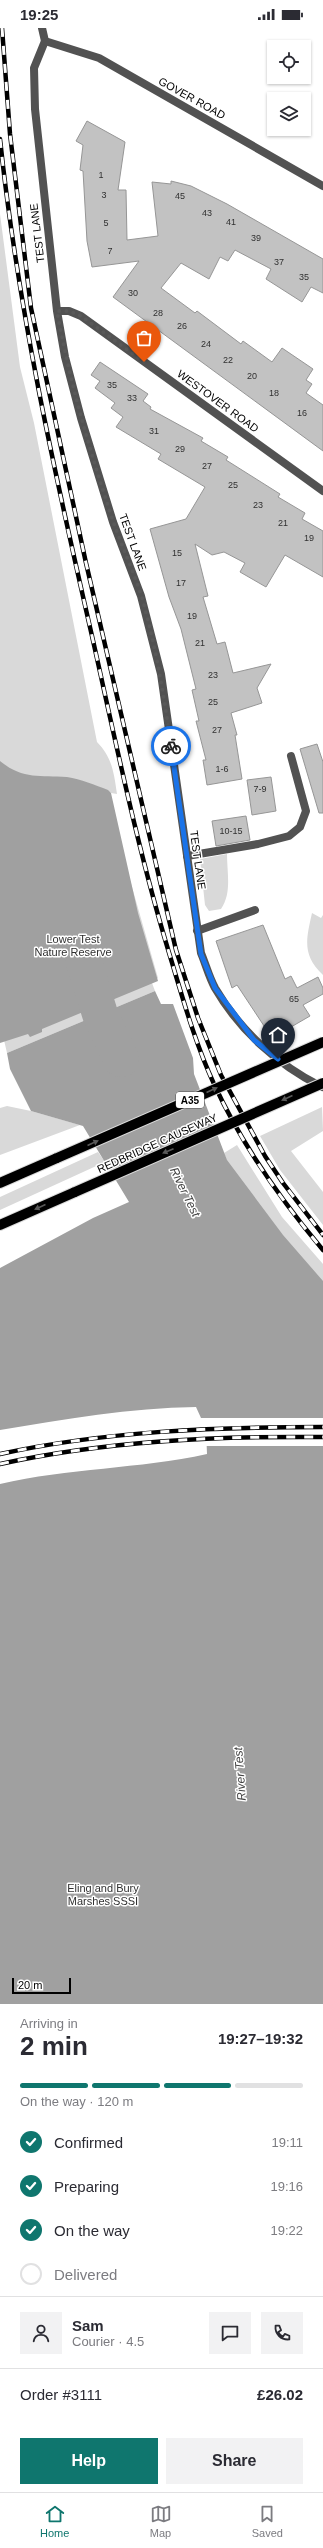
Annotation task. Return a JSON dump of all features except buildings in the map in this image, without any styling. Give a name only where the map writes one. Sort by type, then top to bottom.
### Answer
[{"type":"main road","name":"A35","points":[[0,1184],[323,1042]]},
{"type":"main road","name":"REDBRIDGE CAUSEWAY","points":[[0,1225],[323,1083]]},
{"type":"street","points":[[42,28],[45,41]]},
{"type":"street","name":"GOVER ROAD","points":[[45,41],[99,58],[323,186]]},
{"type":"street","name":"TEST LANE","points":[[45,41],[34,68],[35,109],[57,311],[65,357],[81,418],[113,522],[141,596],[161,674],[201,954],[215,988],[254,1040],[290,1068],[323,1088]]},
{"type":"street","name":"WESTOVER ROAD","points":[[57,311],[69,311],[81,316],[323,491]]},
{"type":"street","points":[[187,856],[258,844],[289,836],[300,826],[306,811],[291,756]]},
{"type":"street","points":[[198,931],[255,910]]},
{"type":"green space","name":"Lower Test Nature Reserve","points":[[0,214],[20,367],[34,423],[97,742],[106,754],[112,766],[117,794],[111,793],[104,789],[158,978],[152,983],[155,991],[7,1053],[4,1040],[0,1041]]},
{"type":"green space","points":[[227,854],[227,896],[221,909],[209,911],[205,905],[200,859]]},
{"type":"green space","points":[[312,913],[321,918],[323,915],[323,975],[312,961],[307,947],[308,931]]},
{"type":"green space","points":[[7,1106],[31,1111],[80,1125],[0,1155],[0,1108]]},
{"type":"green space","points":[[322,1107],[323,1131],[291,1151],[323,1192],[323,1225],[280,1170],[260,1136]]},
{"type":"green space","points":[[237,1145],[282,1217],[323,1264],[323,1412],[224,1153]]},
{"type":"green space","points":[[98,1152],[105,1162],[0,1210],[0,1197]]},
{"type":"water","points":[[0,761],[8,767],[24,774],[72,778],[98,786],[108,790],[111,793],[138,913],[158,981],[42,1029],[42,1032],[30,1037],[28,1034],[0,1043]]},
{"type":"water","points":[[155,991],[161,1004],[173,1004],[193,1058],[194,1074],[227,1160],[283,1235],[323,1281],[323,2004],[0,2004],[0,1484],[51,1475],[156,1463],[207,1454],[206,1429],[196,1407],[147,1409],[73,1418],[0,1430],[0,1268],[93,1218],[129,1202],[83,1126],[31,1111],[10,1069],[7,1053]]},
{"type":"pier","points":[[199,1418],[323,1418],[323,1446],[204,1446],[204,1429]]},
{"type":"waterway","name":"River Test","points":[[83,959],[100,1014],[121,1059]]},
{"type":"railway","points":[[2,28],[10,134],[31,308],[86,563],[176,950],[198,1018],[221,1075],[265,1156],[283,1183],[323,1235]]},
{"type":"railway","points":[[0,139],[17,265],[38,389],[128,797],[158,916],[195,1037],[225,1107],[249,1150],[263,1171],[307,1231],[323,1250]]},
{"type":"railway","points":[[0,1454],[40,1446],[120,1435],[201,1429],[323,1427]]},
{"type":"railway","points":[[0,1464],[40,1456],[120,1445],[201,1439],[323,1437]]},
{"type":"way so far","points":[[144,362],[81,316],[69,311],[57,311],[65,357],[81,418],[113,522],[141,596],[152,635],[161,674],[171,746]]},
{"type":"route","points":[[171,746],[201,954],[215,988],[254,1040],[278,1059]]},
{"type":"park label","name":"Eling and Bury Marshes SSSI","points":[[103,1894]]}]
